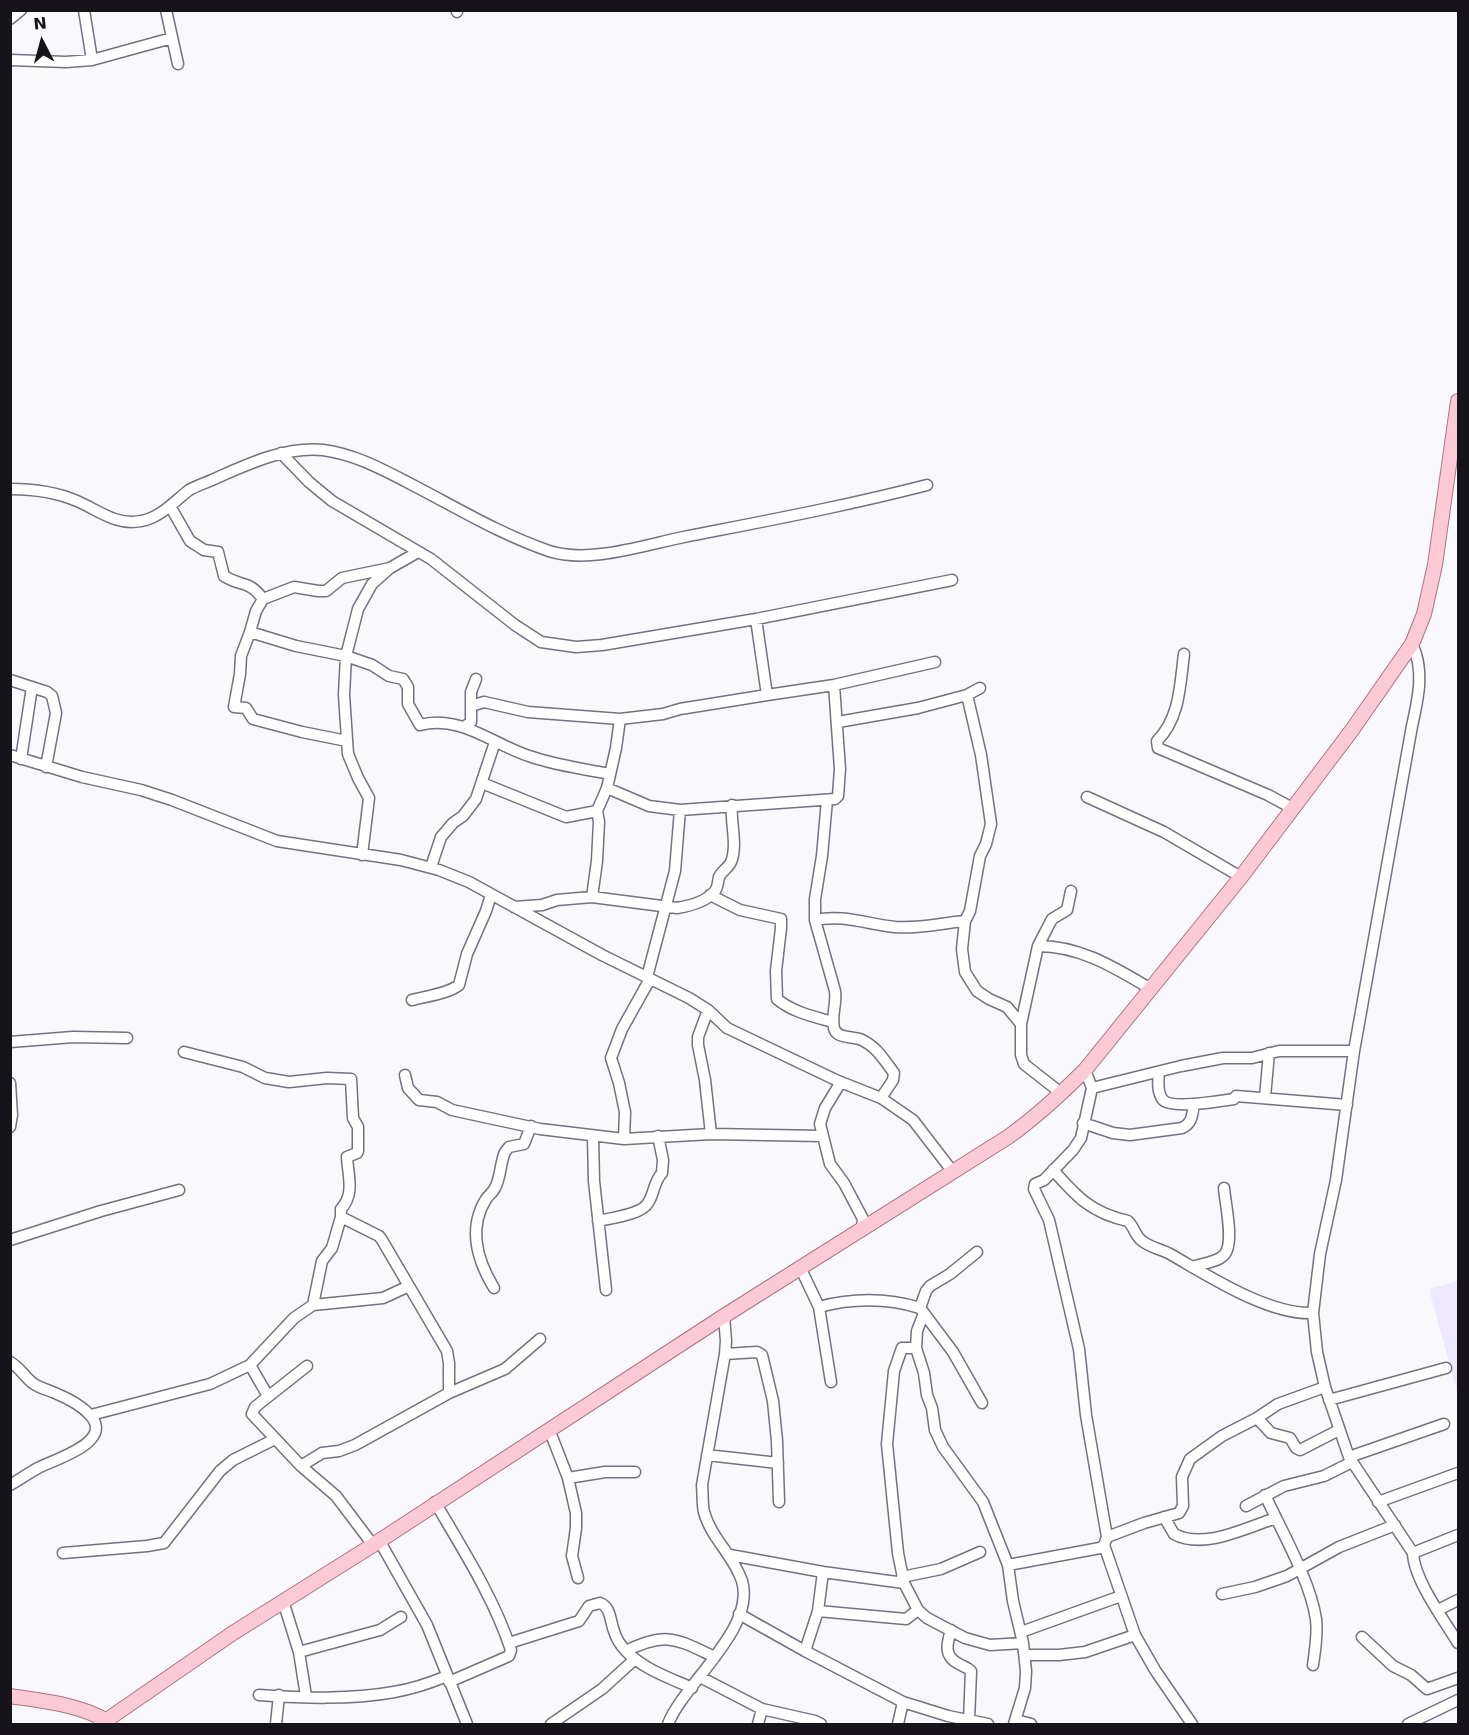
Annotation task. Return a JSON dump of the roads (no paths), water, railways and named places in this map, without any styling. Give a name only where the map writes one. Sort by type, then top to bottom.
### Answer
[{"type":"main road","points":[[10,1696],[95,1713],[104,1723],[283,1600],[800,1267],[1027,1124],[1061,1094],[1085,1070],[1241,877],[1352,730],[1412,644],[1424,614],[1435,565],[1458,401]]},
{"type":"street","points":[[10,19],[21,10]]},
{"type":"street","points":[[84,10],[92,60]]},
{"type":"street","points":[[166,10],[178,64]]},
{"type":"street","points":[[10,60],[66,62],[92,60],[172,38]]},
{"type":"street","points":[[10,489],[27,489],[53,494],[76,501],[109,518],[141,522],[170,506],[189,490],[234,470],[281,453],[321,450],[360,459],[521,541],[565,555],[581,555],[631,548],[860,503],[927,485]]},
{"type":"street","points":[[281,453],[309,482],[332,501],[418,552],[479,595],[515,625],[542,642],[576,647],[602,645],[756,619],[952,580]]},
{"type":"street","points":[[170,506],[190,541],[204,550],[218,552],[224,576],[248,584],[263,599]]},
{"type":"street","points":[[362,855],[369,798],[357,778],[348,754],[344,695],[346,656],[362,602],[372,584],[390,568],[418,552]]},
{"type":"street","points":[[347,741],[253,719],[246,708],[233,707],[240,674],[241,656],[256,611],[263,599],[294,587],[326,591],[342,578],[390,568]]},
{"type":"street","points":[[756,619],[767,695]]},
{"type":"street","points":[[250,632],[296,646],[346,656],[372,665],[389,676],[403,679],[406,681],[408,704],[420,725],[447,724],[464,727],[527,756],[610,774]]},
{"type":"street","points":[[1412,644],[1418,655],[1420,694],[1412,726],[1354,1051],[1336,1180],[1320,1254],[1313,1313],[1317,1352],[1325,1387],[1351,1459],[1413,1553],[1413,1565],[1458,1643]]},
{"type":"street","points":[[1184,654],[1177,709],[1170,725],[1157,741],[1158,748],[1268,795],[1292,808]]},
{"type":"street","points":[[471,706],[484,702],[528,712],[620,719],[663,714],[680,709],[834,685],[935,662]]},
{"type":"street","points":[[464,727],[471,722],[471,692],[476,679]]},
{"type":"street","points":[[10,680],[52,696],[56,713],[46,766]]},
{"type":"street","points":[[607,788],[649,806],[680,810],[835,799],[838,796],[840,769],[834,685]]},
{"type":"street","points":[[32,687],[16,757],[159,795],[277,841],[401,860],[431,867],[469,882],[689,998],[708,1010],[727,1029],[881,1098],[913,1120],[953,1172]]},
{"type":"street","points":[[838,722],[918,708],[967,695],[980,688]]},
{"type":"street","points":[[967,695],[981,755],[991,824],[980,856],[970,911],[965,921],[962,949],[966,972],[977,991],[1010,1010],[1022,1024]]},
{"type":"street","points":[[592,897],[597,861],[599,822],[597,811],[607,788],[620,719]]},
{"type":"street","points":[[431,867],[441,837],[476,799],[495,742]]},
{"type":"street","points":[[482,783],[566,817],[597,811]]},
{"type":"street","points":[[1087,797],[1164,832],[1241,877]]},
{"type":"street","points":[[827,800],[815,899],[815,920],[835,991],[834,1031],[839,1035],[861,1040],[881,1053],[894,1073],[893,1080],[881,1098]]},
{"type":"street","points":[[514,907],[592,897],[677,908],[704,900],[716,890],[720,876],[731,862],[734,832],[730,819],[732,805]]},
{"type":"street","points":[[624,1139],[625,1112],[620,1083],[611,1058],[622,1029],[648,978],[675,870],[680,810]]},
{"type":"street","points":[[1061,1094],[1024,1064],[1021,1055],[1022,1024],[1038,946],[1052,919],[1067,910],[1071,891]]},
{"type":"street","points":[[412,1000],[450,991],[458,986],[467,954],[491,895]]},
{"type":"street","points":[[710,895],[740,910],[781,919],[776,971],[777,999],[807,1015],[833,1022]]},
{"type":"street","points":[[815,920],[842,917],[877,924],[919,928],[965,921]]},
{"type":"street","points":[[1038,946],[1055,946],[1086,954],[1151,989]]},
{"type":"street","points":[[708,1010],[698,1037],[698,1045],[705,1080],[711,1134]]},
{"type":"street","points":[[10,1042],[73,1037],[127,1038]]},
{"type":"street","points":[[1092,1088],[1223,1058],[1252,1058],[1287,1050],[1354,1051]]},
{"type":"street","points":[[184,1052],[243,1067],[270,1079],[289,1082],[327,1078],[351,1079],[353,1118],[358,1127],[358,1151],[347,1157],[350,1195],[341,1209],[332,1248],[322,1261],[313,1305]]},
{"type":"street","points":[[1265,1097],[1269,1053]]},
{"type":"street","points":[[1085,1070],[1092,1088],[1081,1138],[1073,1150],[1044,1180],[1035,1184],[1034,1189],[1049,1220],[1079,1349],[1086,1415],[1106,1541],[1120,1596],[1135,1635],[1155,1670],[1192,1725]]},
{"type":"street","points":[[1159,1072],[1158,1087],[1163,1101],[1168,1103],[1194,1104],[1233,1099],[1236,1096],[1347,1106]]},
{"type":"street","points":[[405,1075],[408,1088],[419,1100],[437,1102],[452,1110],[540,1129],[593,1137],[624,1139],[711,1134],[822,1136]]},
{"type":"street","points":[[842,1082],[825,1108],[820,1124],[830,1164],[844,1183],[863,1219],[862,1228]]},
{"type":"street","points":[[10,1083],[12,1115],[10,1127]]},
{"type":"street","points":[[1083,1123],[1113,1133],[1130,1135],[1182,1128],[1189,1125],[1194,1104]]},
{"type":"street","points":[[494,1288],[482,1267],[475,1235],[476,1225],[486,1199],[495,1189],[505,1152],[509,1147],[524,1144],[531,1126]]},
{"type":"street","points":[[598,1221],[637,1211],[648,1203],[655,1181],[662,1173],[663,1160],[658,1136]]},
{"type":"street","points":[[593,1137],[593,1167],[606,1290]]},
{"type":"street","points":[[1053,1170],[1085,1203],[1106,1216],[1128,1221],[1142,1241],[1221,1283],[1275,1306],[1294,1313],[1313,1313]]},
{"type":"street","points":[[1192,1267],[1219,1259],[1225,1255],[1228,1248],[1224,1188]]},
{"type":"street","points":[[10,1240],[101,1211],[178,1190]]},
{"type":"street","points":[[341,1217],[378,1236],[409,1286],[447,1351],[450,1363],[449,1394]]},
{"type":"street","points":[[977,1252],[926,1291],[917,1331],[916,1348],[938,1440],[983,1502],[1008,1565],[1012,1601],[1025,1655],[1025,1688],[1015,1722],[1031,1725]]},
{"type":"street","points":[[800,1267],[819,1307],[831,1382]]},
{"type":"street","points":[[91,1415],[210,1384],[250,1365],[294,1318],[313,1305],[367,1301],[382,1298],[409,1286]]},
{"type":"street","points":[[819,1307],[842,1301],[860,1300],[895,1302],[922,1311],[953,1352],[982,1403]]},
{"type":"street","points":[[668,1725],[678,1706],[715,1657],[739,1614],[744,1596],[737,1568],[705,1514],[702,1485],[725,1354],[724,1316]]},
{"type":"street","points":[[301,1466],[321,1453],[339,1451],[356,1445],[449,1394],[504,1369],[540,1339]]},
{"type":"street","points":[[916,1348],[902,1348],[894,1371],[887,1456],[903,1580],[918,1610],[927,1618],[979,1643],[1003,1645],[1120,1596]]},
{"type":"street","points":[[725,1354],[758,1352],[762,1355],[773,1401],[779,1502]]},
{"type":"street","points":[[10,1362],[14,1363],[34,1385],[57,1394],[91,1415],[96,1424],[95,1434],[79,1449],[10,1485]]},
{"type":"street","points":[[250,1365],[268,1396]]},
{"type":"street","points":[[307,1366],[255,1407],[252,1414],[301,1466],[336,1496],[376,1542],[423,1616],[467,1725]]},
{"type":"street","points":[[1329,1400],[1446,1368]]},
{"type":"street","points":[[1008,1565],[1100,1548],[1106,1541],[1164,1517],[1174,1516],[1181,1510],[1182,1477],[1190,1459],[1222,1436],[1278,1404],[1325,1387]]},
{"type":"street","points":[[1257,1418],[1270,1433],[1290,1438],[1300,1450],[1339,1430]]},
{"type":"street","points":[[1246,1506],[1290,1484],[1324,1476],[1351,1459],[1444,1424]]},
{"type":"street","points":[[549,1429],[568,1478],[576,1517],[572,1556],[578,1578]]},
{"type":"street","points":[[63,1553],[147,1546],[164,1542],[220,1471],[233,1460],[276,1439]]},
{"type":"street","points":[[707,1455],[778,1463]]},
{"type":"street","points":[[568,1478],[605,1472],[636,1472]]},
{"type":"street","points":[[1378,1502],[1458,1473]]},
{"type":"street","points":[[1265,1495],[1300,1570],[1312,1602],[1316,1621],[1316,1644],[1312,1665]]},
{"type":"street","points":[[259,1695],[359,1696],[393,1692],[448,1679],[509,1656],[511,1650],[509,1642],[471,1562],[435,1502]]},
{"type":"street","points":[[1164,1517],[1174,1534],[1191,1540],[1221,1536],[1276,1518]]},
{"type":"street","points":[[1222,1594],[1275,1581],[1300,1570],[1347,1543],[1395,1525]]},
{"type":"street","points":[[1413,1553],[1458,1534]]},
{"type":"street","points":[[730,1555],[823,1572],[903,1580],[941,1569],[980,1552]]},
{"type":"street","points":[[805,1651],[818,1611],[823,1572]]},
{"type":"street","points":[[283,1600],[299,1652],[306,1696]]},
{"type":"street","points":[[1438,1610],[1458,1600]]},
{"type":"street","points":[[509,1642],[579,1621],[589,1606],[604,1604],[608,1610],[614,1633],[626,1651],[665,1677],[692,1688]]},
{"type":"street","points":[[818,1611],[906,1618],[918,1610]]},
{"type":"street","points":[[739,1614],[903,1702],[932,1712],[988,1725]]},
{"type":"street","points":[[299,1652],[380,1630],[401,1617]]},
{"type":"street","points":[[951,1630],[947,1644],[948,1654],[954,1662],[971,1671],[969,1721]]},
{"type":"street","points":[[1025,1655],[1085,1652],[1135,1635]]},
{"type":"street","points":[[1362,1637],[1393,1666],[1411,1675],[1427,1689],[1458,1678]]},
{"type":"street","points":[[626,1651],[649,1640],[669,1639],[715,1657]]},
{"type":"street","points":[[551,1725],[602,1689],[635,1659]]},
{"type":"street","points":[[700,1677],[762,1709],[815,1721],[821,1725]]},
{"type":"street","points":[[276,1725],[279,1695]]},
{"type":"street","points":[[1408,1725],[1458,1700]]},
{"type":"street","points":[[898,1725],[903,1702]]},
{"type":"street","points":[[758,1725],[762,1709]]}]
